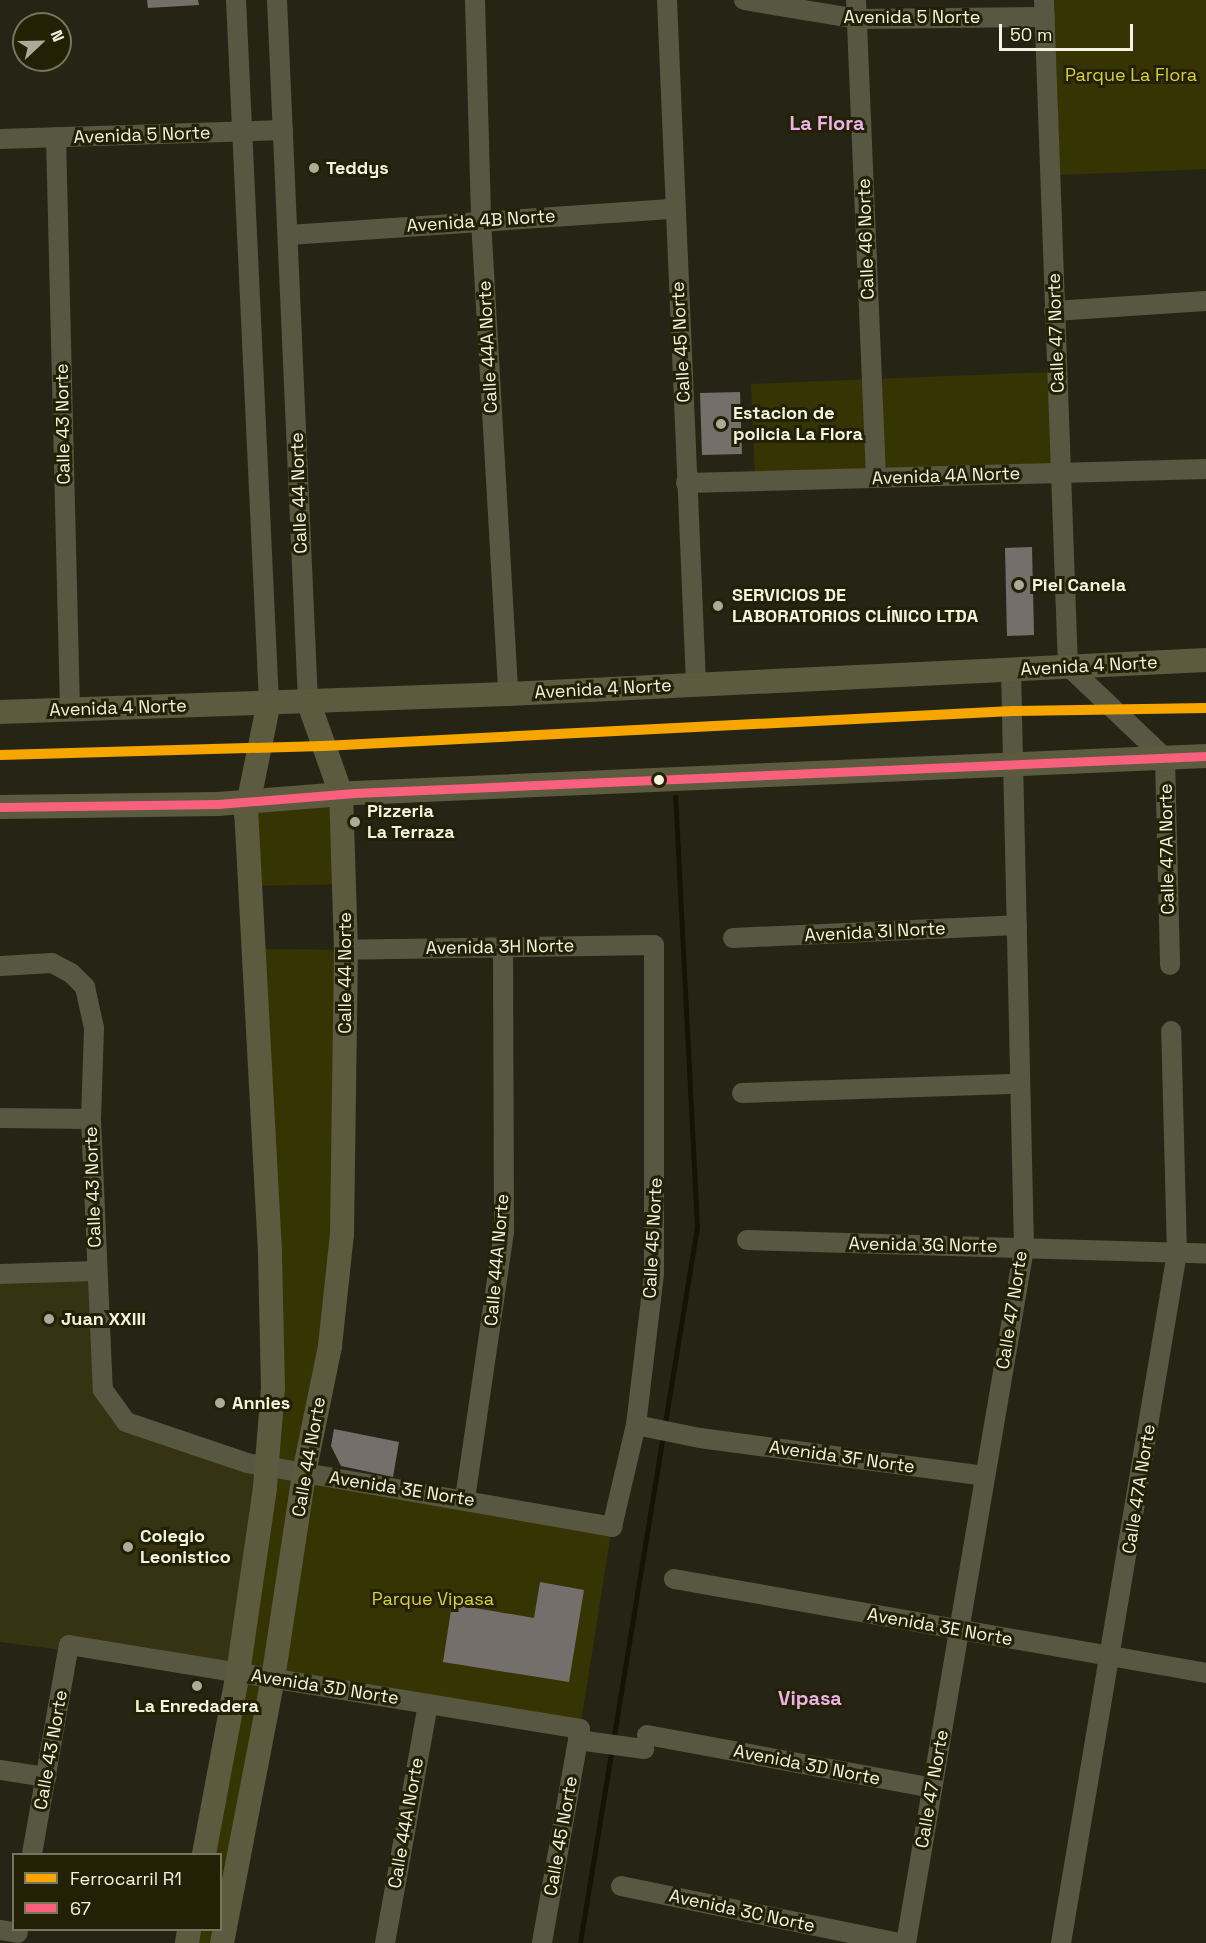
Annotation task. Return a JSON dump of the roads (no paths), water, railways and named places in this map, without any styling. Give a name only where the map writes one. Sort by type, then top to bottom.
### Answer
[{"type":"main road","name":"Avenida 4 Norte","points":[[0,712],[508,694],[696,683],[1206,660]]},
{"type":"main road","name":"Calle 44 Norte","points":[[222,1943],[273,1679],[304,1473],[330,1346],[342,1234],[346,950],[341,794],[308,701]]},
{"type":"main road","name":"Calle 44 Norte","points":[[204,1853],[238,1673],[267,1467],[273,1388],[270,1252],[251,949],[249,802],[269,702]]},
{"type":"main road","points":[[0,807],[249,802],[341,794],[1206,756]]},
{"type":"street","name":"Calle 44 Norte","points":[[236,0],[269,702]]},
{"type":"street","name":"Calle 44 Norte","points":[[277,0],[308,701]]},
{"type":"street","name":"Calle 44A Norte","points":[[475,0],[481,220],[508,694]]},
{"type":"street","name":"Calle 45 Norte","points":[[667,0],[674,209],[696,683]]},
{"type":"street","name":"Avenida 5 Norte","points":[[744,0],[857,10],[1045,9]]},
{"type":"street","name":"Calle 47 Norte","points":[[1045,9],[1068,666]]},
{"type":"street","name":"Calle 46 Norte","points":[[857,10],[876,478]]},
{"type":"street","name":"Avenida 5 Norte","points":[[0,139],[283,130]]},
{"type":"street","name":"Calle 43 Norte","points":[[56,137],[70,710]]},
{"type":"street","name":"Avenida 4B Norte","points":[[289,235],[481,220],[674,209]]},
{"type":"street","points":[[1054,311],[1206,301]]},
{"type":"street","name":"Avenida 4A Norte","points":[[686,483],[1206,469]]},
{"type":"street","name":"Calle 47A Norte","points":[[1068,666],[1165,758],[1170,965]]},
{"type":"street","name":"Calle 47 Norte","points":[[906,1943],[1023,1248],[1011,669]]},
{"type":"street","name":"Avenida 3I Norte","points":[[733,938],[1017,925]]},
{"type":"street","name":"Calle 45 Norte","points":[[612,1527],[636,1425],[654,1262],[654,945]]},
{"type":"street","name":"Avenida 3H Norte","points":[[346,950],[654,945]]},
{"type":"street","name":"Calle 44A Norte","points":[[465,1499],[504,1231],[503,947]]},
{"type":"street","name":"Calle 43 Norte","points":[[0,966],[52,963],[71,973],[85,987],[94,1028],[91,1119],[103,1390],[126,1422]]},
{"type":"street","name":"Calle 47A Norte","points":[[1061,1943],[1177,1253],[1171,1031]]},
{"type":"street","points":[[742,1093],[1020,1084]]},
{"type":"street","points":[[0,1118],[91,1119]]},
{"type":"street","name":"Avenida 3G Norte","points":[[747,1240],[1206,1254]]},
{"type":"street","points":[[0,1274],[96,1271]]},
{"type":"street","name":"Avenida 3E Norte","points":[[126,1422],[196,1448],[267,1467],[465,1499],[612,1527]]},
{"type":"street","name":"Avenida 3F Norte","points":[[636,1425],[694,1437],[984,1476]]},
{"type":"street","name":"Avenida 3E Norte","points":[[674,1579],[1206,1673]]},
{"type":"street","name":"Calle 43 Norte","points":[[32,1853],[69,1645]]},
{"type":"street","name":"Avenida 3D Norte","points":[[69,1645],[428,1704],[621,1745],[645,1742],[932,1788]]},
{"type":"street","name":"Calle 44A Norte","points":[[385,1943],[428,1704]]},
{"type":"street","name":"Calle 45 Norte","points":[[542,1943],[585,1736]]},
{"type":"street","points":[[0,1770],[46,1777]]},
{"type":"street","name":"Avenida 3C Norte","points":[[621,1886],[898,1943]]},
{"type":"waterway","points":[[580,1943],[697,1227],[675,797]]},
{"type":"rail line","name":"R1","points":[[0,755],[323,746],[1012,711],[1206,708]]},
{"type":"place","name":"Teddys","points":[[314,168]]},
{"type":"place","name":"Estacion de policia La Flora","points":[[721,424]]},
{"type":"place","name":"Piel Canela","points":[[1019,585]]},
{"type":"place","name":"SERVICIOS DE LABORATORIOS CLÍNICO LTDA","points":[[718,606]]},
{"type":"place","name":"Pizzeria La Terraza","points":[[355,822]]},
{"type":"place","name":"Juan XXIII","points":[[49,1319]]},
{"type":"place","name":"Annies","points":[[220,1403]]},
{"type":"place","name":"Colegio Leonistico","points":[[128,1547]]},
{"type":"place","name":"La Enredadera","points":[[197,1686]]},
{"type":"district","name":"La Flora","points":[[827,123]]},
{"type":"district","name":"Vipasa","points":[[810,1698]]},
{"type":"park label","name":"Parque La Flora","points":[[1131,75]]},
{"type":"park label","name":"Parque Vipasa","points":[[433,1599]]}]
